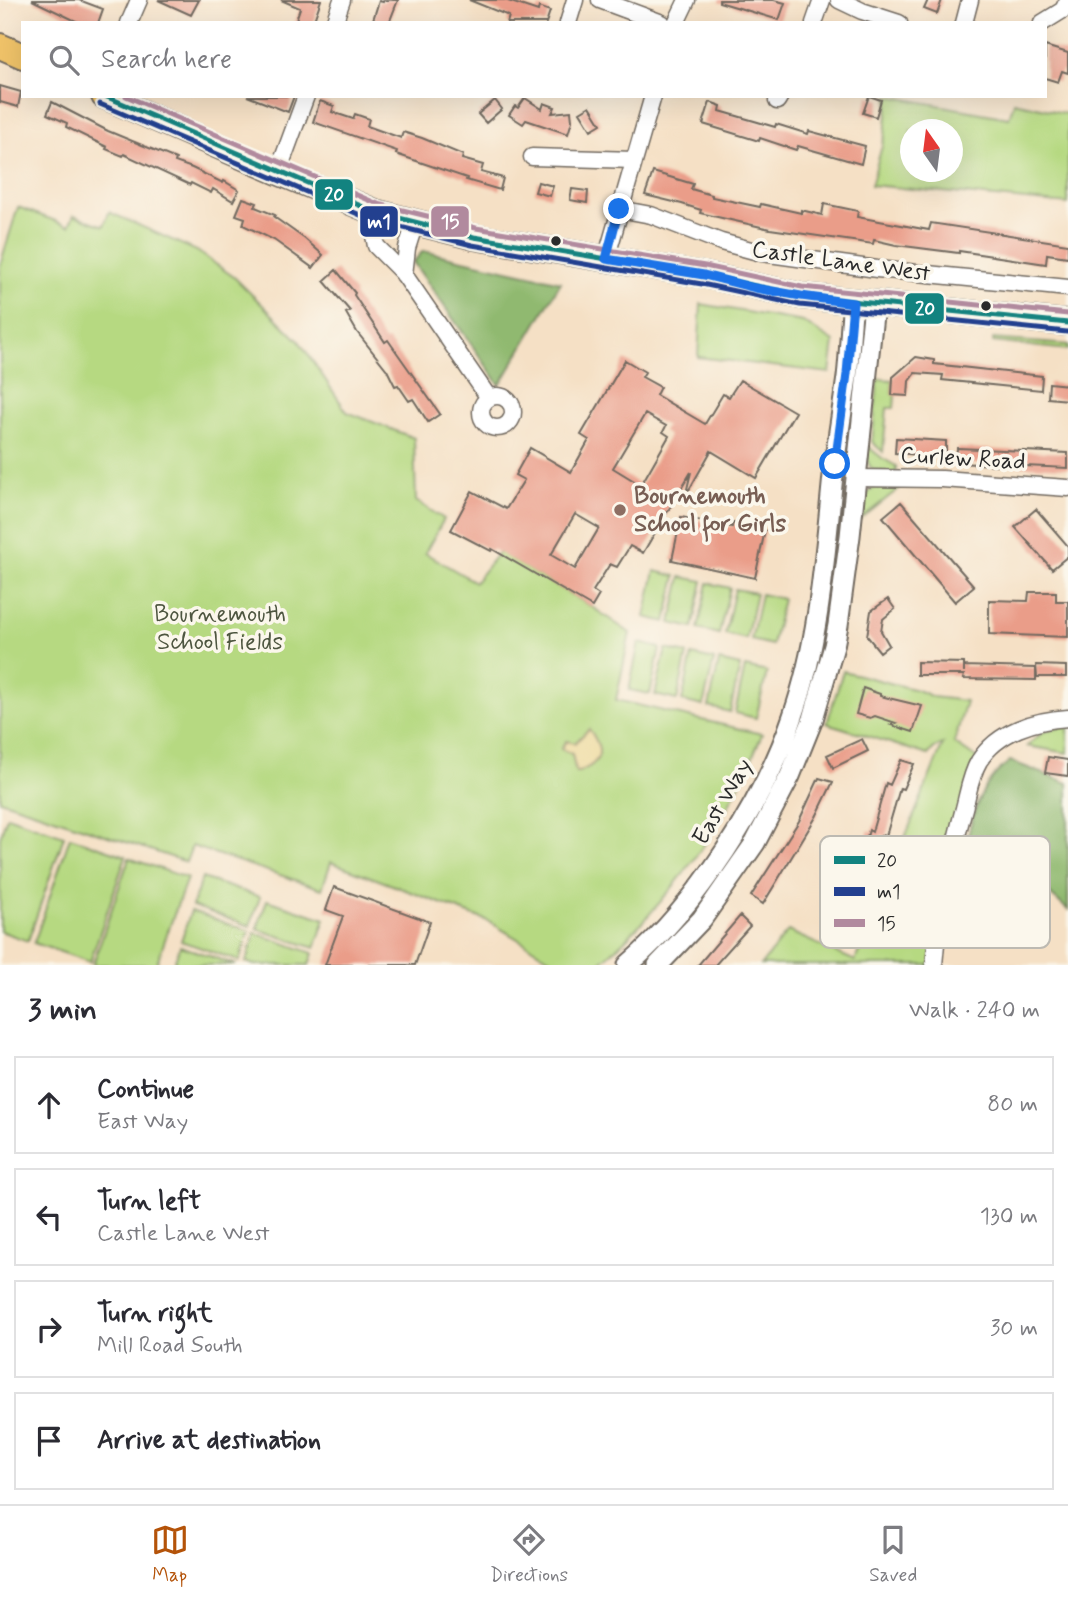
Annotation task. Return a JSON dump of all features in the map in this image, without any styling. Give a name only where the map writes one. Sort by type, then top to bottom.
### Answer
[{"type":"main road","points":[[0,46],[21,55]]},
{"type":"main road","name":"Castle Lane West","points":[[109,98],[278,173],[375,212],[474,237],[704,275],[801,296],[1068,323]]},
{"type":"street","points":[[131,21],[139,0]]},
{"type":"street","points":[[335,21],[342,0]]},
{"type":"street","points":[[569,21],[575,0]]},
{"type":"street","points":[[600,0],[657,21]]},
{"type":"street","points":[[677,21],[687,0]]},
{"type":"street","points":[[815,21],[822,0]]},
{"type":"street","points":[[839,0],[894,21]]},
{"type":"street","points":[[965,21],[970,0]]},
{"type":"street","points":[[1045,21],[1066,9]]},
{"type":"street","points":[[278,173],[305,98]]},
{"type":"street","points":[[606,259],[652,98]]},
{"type":"street","points":[[533,157],[634,160]]},
{"type":"street","name":"Castle Lane West","points":[[619,209],[652,215],[721,242],[762,253],[890,271],[1068,288]]},
{"type":"street","points":[[375,212],[372,225],[376,246],[404,275],[489,398]]},
{"type":"street","points":[[404,275],[407,248],[415,223]]},
{"type":"street","name":"East Way","points":[[658,965],[702,919],[755,843],[790,776],[813,719],[834,646],[856,478],[863,304]]},
{"type":"street","name":"East Way","points":[[628,965],[653,943],[708,876],[750,809],[794,714],[806,671],[820,596],[847,374],[863,304]]},
{"type":"street","name":"Curlew Road","points":[[856,478],[942,479],[1068,488]]},
{"type":"street","points":[[957,836],[979,760],[998,740],[1025,725],[1068,718]]},
{"type":"green space","points":[[889,98],[1009,118],[1014,102],[1068,114],[1068,204],[871,185],[885,135]]},
{"type":"green space","name":"Bournemouth School Fields","points":[[18,207],[69,226],[74,215],[104,226],[109,212],[197,251],[234,277],[299,341],[347,412],[414,438],[416,501],[444,519],[425,553],[475,582],[499,552],[592,607],[630,633],[616,700],[762,734],[732,799],[694,859],[649,915],[598,965],[561,965],[488,921],[331,862],[322,889],[192,846],[186,862],[0,800],[0,265]]},
{"type":"green space","points":[[423,251],[561,282],[500,385],[413,262]]},
{"type":"green space","points":[[701,304],[803,322],[834,342],[830,373],[698,357]]},
{"type":"green space","points":[[993,339],[1068,345],[1068,350],[993,342]]},
{"type":"green space","points":[[878,379],[893,380],[892,394],[895,395],[894,408],[887,408],[883,452],[872,442]]},
{"type":"green space","points":[[866,445],[896,466],[896,473],[872,468],[867,460]]},
{"type":"green space","points":[[875,487],[900,488],[862,518],[864,496]]},
{"type":"green space","points":[[655,571],[676,576],[666,622],[645,617]]},
{"type":"green space","points":[[681,577],[703,581],[693,628],[671,623]]},
{"type":"green space","points":[[708,583],[730,588],[719,634],[698,629]]},
{"type":"green space","points":[[735,589],[756,593],[746,639],[725,634]]},
{"type":"green space","points":[[761,594],[783,599],[772,645],[751,640]]},
{"type":"green space","points":[[639,643],[660,648],[650,694],[629,690]]},
{"type":"green space","points":[[666,649],[687,654],[677,700],[655,695]]},
{"type":"green space","points":[[692,655],[714,660],[703,706],[682,701]]},
{"type":"green space","points":[[719,661],[740,666],[730,712],[709,707]]},
{"type":"green space","points":[[745,667],[767,672],[756,718],[735,713]]},
{"type":"green space","points":[[843,671],[917,690],[933,697],[966,701],[954,743],[979,760],[962,836],[906,836],[943,744],[928,755],[827,723]]},
{"type":"green space","points":[[1068,726],[1068,753],[1027,746],[1043,732]]},
{"type":"green space","points":[[1010,761],[1068,783],[1068,910],[1050,894],[1050,836],[968,836],[979,799]]},
{"type":"green space","points":[[7,816],[64,836],[28,941],[0,931],[0,837]]},
{"type":"green space","points":[[70,837],[126,856],[90,962],[34,943]]},
{"type":"green space","points":[[129,858],[187,878],[156,965],[96,965],[93,964]]},
{"type":"green space","points":[[202,878],[260,897],[250,926],[192,906]]},
{"type":"green space","points":[[267,900],[325,919],[315,948],[257,929]]},
{"type":"green space","points":[[191,911],[249,931],[239,961],[181,941]]},
{"type":"green space","points":[[788,931],[820,945],[820,948],[855,961],[860,948],[938,948],[934,965],[761,965]]},
{"type":"green space","points":[[255,933],[313,953],[309,965],[254,965],[246,962]]},
{"type":"green space","points":[[180,946],[236,965],[173,965]]},
{"type":"sand","points":[[589,729],[598,744],[599,756],[592,765],[576,773],[572,754],[561,749],[566,741],[575,743]]},
{"type":"building","points":[[32,0],[79,0],[103,9],[99,21],[76,21]]},
{"type":"building","points":[[158,0],[199,0],[191,15]]},
{"type":"building","points":[[281,0],[321,0],[314,21],[296,21],[300,8]]},
{"type":"building","points":[[398,0],[390,21],[373,21],[379,1]]},
{"type":"building","points":[[469,0],[505,0],[538,11],[539,7],[550,11],[547,21],[508,21],[509,16]]},
{"type":"building","points":[[719,0],[774,0],[785,3],[779,20]]},
{"type":"building","points":[[928,0],[942,0],[937,14],[924,9]]},
{"type":"building","points":[[1047,47],[1068,53],[1068,73],[1062,71],[1058,82],[1047,79]]},
{"type":"building","points":[[0,86],[21,92],[18,107],[0,102]]},
{"type":"building","points":[[252,98],[293,98],[288,112]]},
{"type":"building","points":[[525,98],[542,109],[544,103],[555,107],[552,113],[571,111],[572,121],[568,134],[526,120],[523,124],[509,115]]},
{"type":"building","points":[[868,98],[881,100],[876,117],[863,113]]},
{"type":"building","points":[[495,100],[502,109],[486,123],[478,114]]},
{"type":"building","points":[[320,101],[334,106],[332,112],[353,119],[355,114],[369,119],[367,126],[401,138],[403,132],[463,155],[462,159],[483,165],[481,172],[503,178],[500,190],[466,180],[467,178],[396,154],[397,151],[313,122]]},
{"type":"building","points":[[52,102],[108,131],[176,159],[175,162],[223,183],[224,181],[239,190],[233,201],[213,189],[211,193],[124,154],[123,156],[106,149],[107,147],[66,127],[67,123],[47,114]]},
{"type":"building","points":[[710,102],[721,106],[720,111],[775,127],[776,124],[865,146],[861,164],[798,146],[796,150],[760,138],[759,141],[703,124]]},
{"type":"building","points":[[590,106],[601,124],[591,130],[580,112]]},
{"type":"building","points":[[653,172],[693,184],[691,189],[712,197],[760,207],[761,204],[822,215],[824,204],[858,211],[857,217],[929,230],[931,223],[1068,244],[1068,257],[1047,254],[1046,264],[874,240],[873,244],[770,229],[700,213],[701,210],[645,195]]},
{"type":"building","points":[[538,182],[553,186],[550,196],[535,192]]},
{"type":"building","points":[[572,189],[588,191],[587,203],[570,200]]},
{"type":"building","points":[[243,198],[257,203],[255,207],[275,215],[274,217],[323,255],[313,268],[274,240],[243,225],[245,218],[236,215]]},
{"type":"building","points":[[336,270],[355,293],[385,342],[388,340],[440,414],[428,422],[413,399],[409,401],[398,385],[395,386],[387,370],[357,332],[346,313],[350,311],[324,281]]},
{"type":"building","points":[[916,357],[934,360],[934,364],[1042,376],[1041,390],[942,380],[943,375],[915,373],[909,381],[908,396],[892,395],[893,377]]},
{"type":"building","points":[[625,360],[645,372],[642,377],[660,387],[656,395],[705,424],[723,394],[729,397],[740,380],[795,412],[756,478],[711,451],[689,490],[691,472],[643,553],[630,546],[617,567],[610,564],[593,591],[599,595],[592,607],[492,549],[491,551],[451,530],[472,491],[506,509],[524,480],[515,475],[530,448],[571,472],[589,440],[581,435]],"holes":[[[645,414],[666,426],[663,432],[669,436],[641,485],[613,468]],[[575,514],[599,528],[575,569],[551,555]]]},
{"type":"building","points":[[1049,383],[1068,385],[1068,400],[1048,398]]},
{"type":"building","points":[[896,438],[946,441],[946,457],[895,453]]},
{"type":"building","points":[[957,448],[1068,453],[1068,468],[956,463]]},
{"type":"building","points":[[901,502],[974,586],[955,602],[883,517]]},
{"type":"building","points":[[1036,509],[1068,546],[1068,556],[1052,569],[1015,527]]},
{"type":"building","points":[[681,517],[765,530],[755,578],[672,560]]},
{"type":"building","points":[[1029,592],[1056,592],[1056,601],[1068,601],[1068,637],[989,634],[989,600],[1028,601]]},
{"type":"building","points":[[888,599],[895,609],[883,619],[881,631],[889,645],[880,652],[867,636],[871,611]]},
{"type":"building","points":[[917,662],[1036,668],[1036,680],[917,675]]},
{"type":"building","points":[[1036,665],[1066,666],[1066,677],[1037,677]]},
{"type":"building","points":[[863,688],[880,696],[922,706],[913,732],[875,716],[870,718],[856,714]]},
{"type":"building","points":[[862,739],[868,751],[833,768],[827,755]]},
{"type":"building","points":[[1048,757],[1068,760],[1068,776],[1045,773]]},
{"type":"building","points":[[901,760],[914,764],[903,789],[900,788],[886,836],[867,836],[869,830],[872,832],[886,783],[890,785]]},
{"type":"building","points":[[819,778],[833,782],[816,817],[763,904],[751,896],[799,821]]},
{"type":"building","points":[[334,887],[430,922],[415,965],[325,965],[343,916],[326,910]]},
{"type":"building","points":[[740,916],[750,926],[715,965],[698,965]]},
{"type":"transit line","name":"20","points":[[110,98],[375,212],[474,237],[704,275],[801,296],[1068,323]]},
{"type":"transit line","name":"15","points":[[131,98],[378,204],[476,228],[705,266],[802,287],[1068,314]]},
{"type":"transit line","name":"m1","points":[[100,104],[372,220],[472,245],[702,284],[800,305],[1067,332]]},
{"type":"place","name":"Bournemouth School for Girls","points":[[620,510]]},
{"type":"route","points":[[619,209],[606,259],[704,275],[755,288],[853,303],[835,464]]}]
